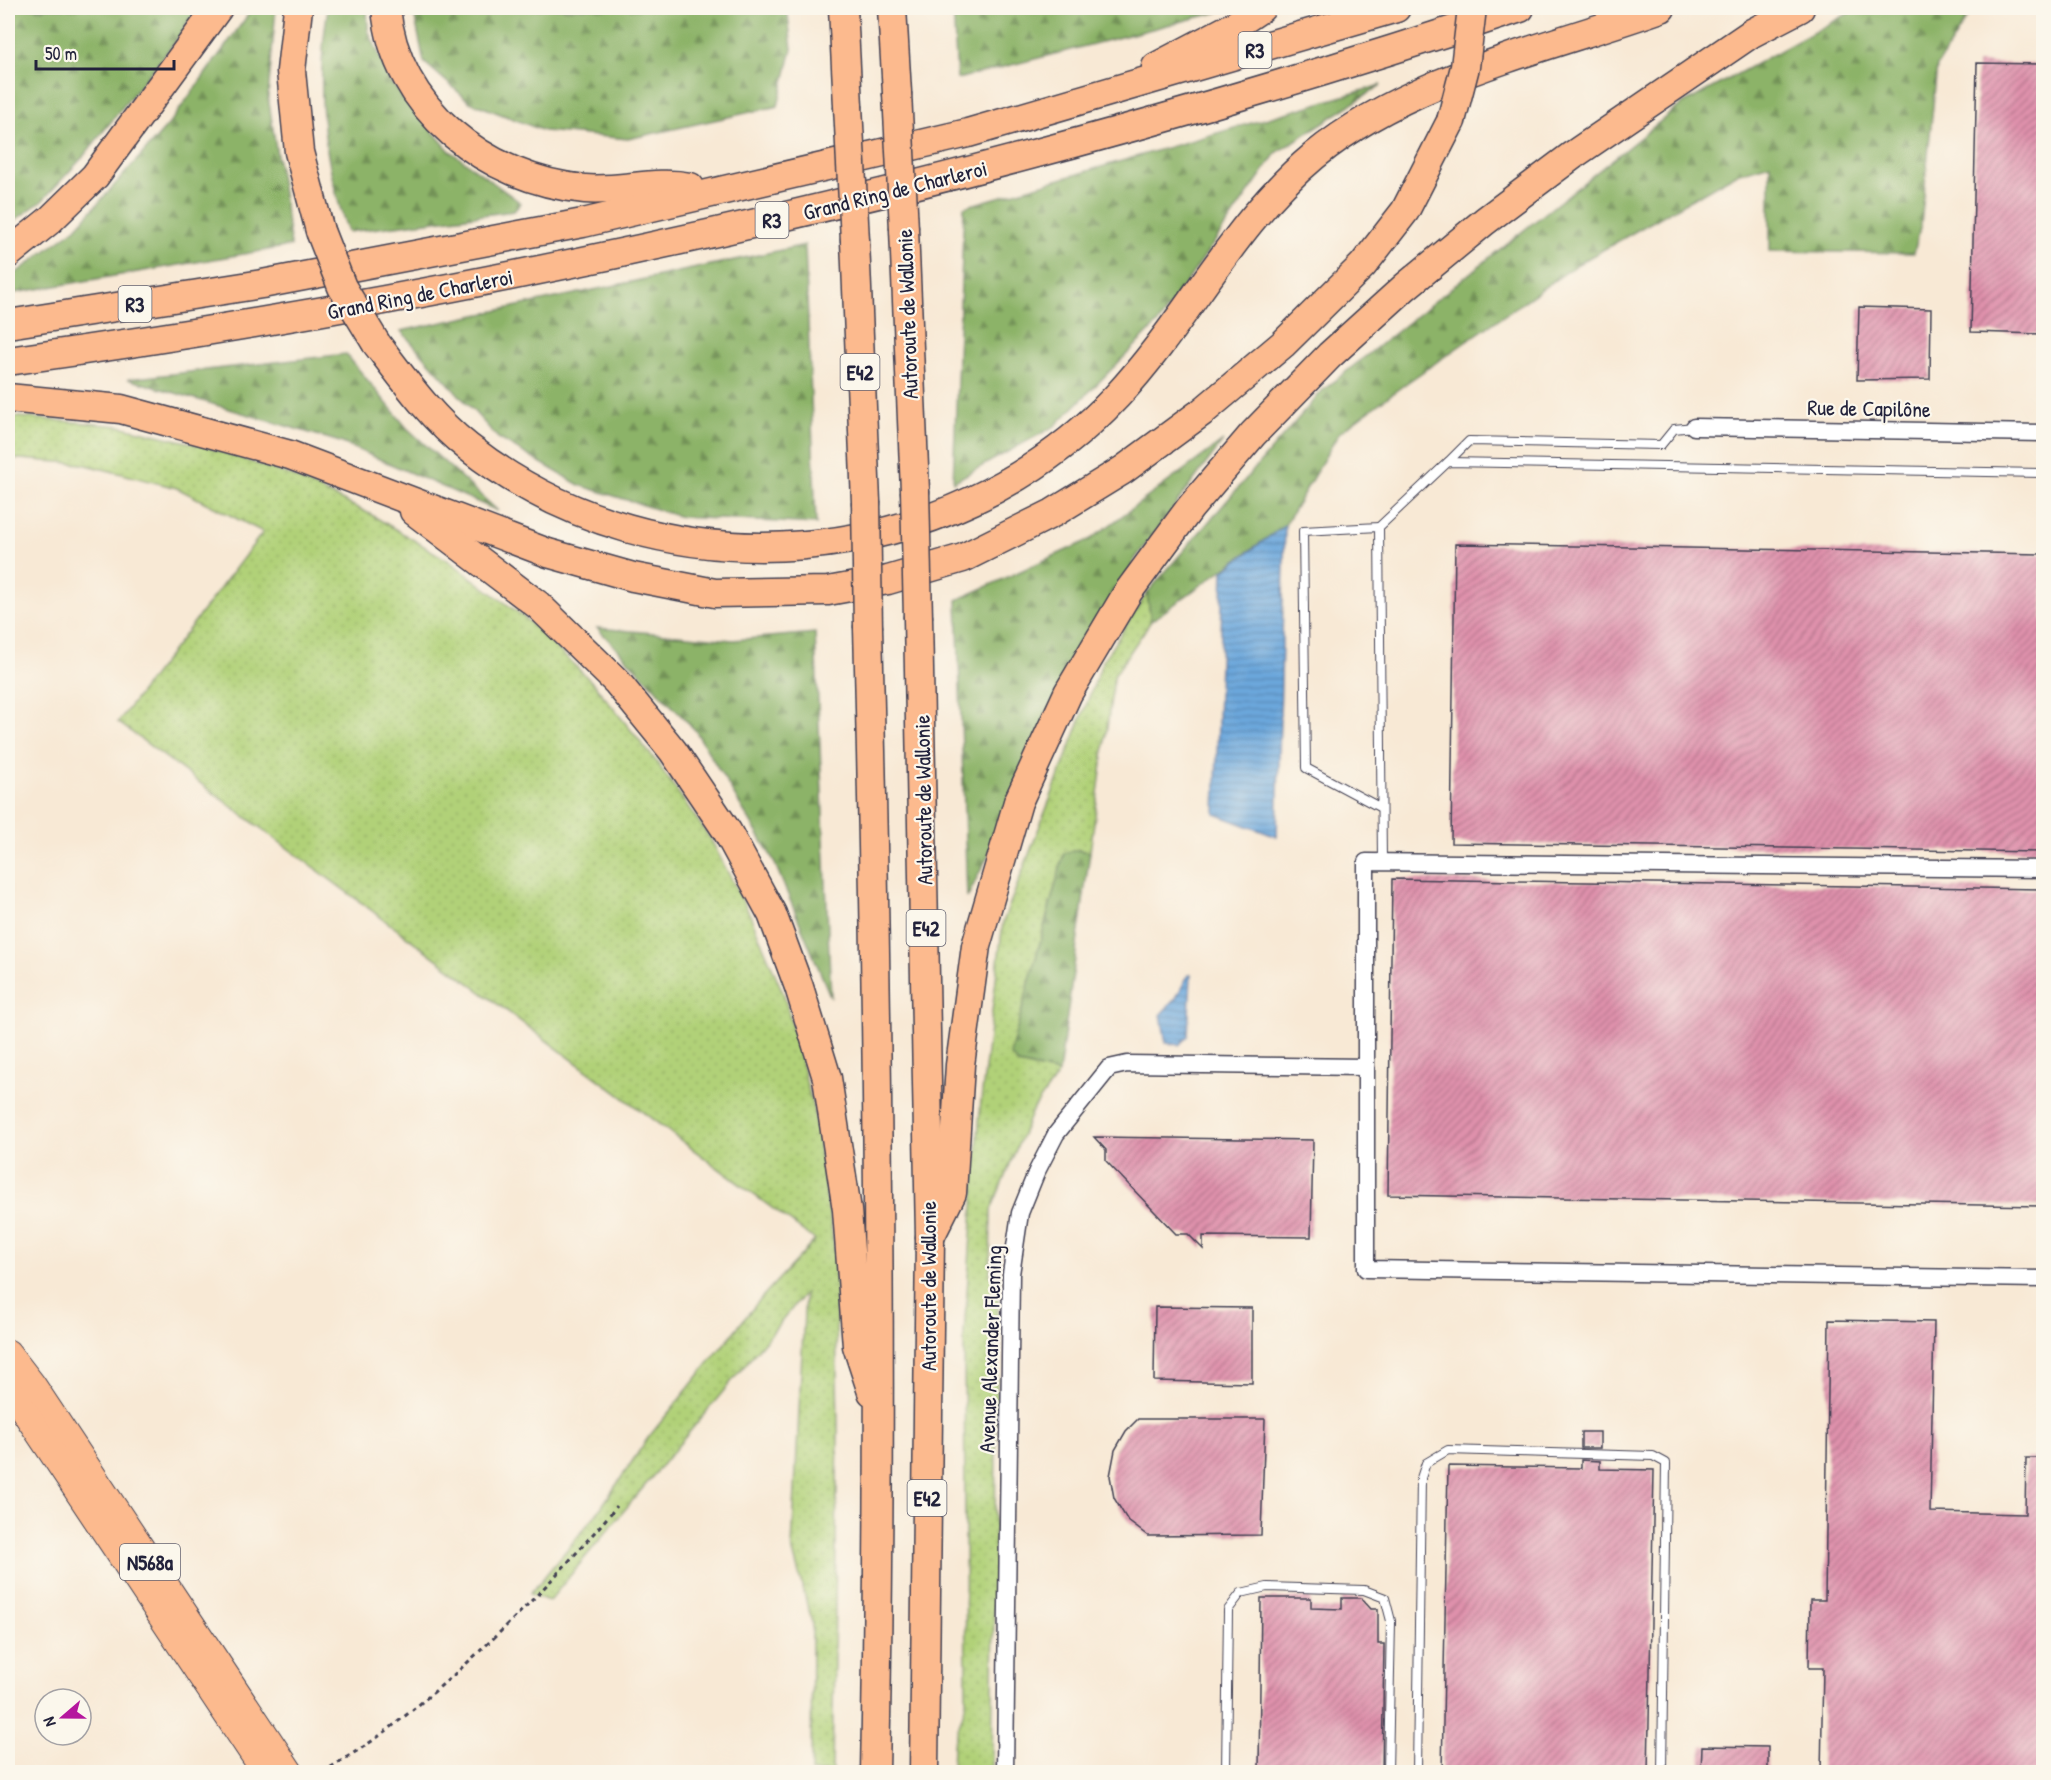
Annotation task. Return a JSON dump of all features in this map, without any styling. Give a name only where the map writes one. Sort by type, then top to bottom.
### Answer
[{"type":"highway","points":[[8,254],[50,220],[95,176],[218,8]]},
{"type":"highway","points":[[298,8],[291,71],[299,152],[320,231],[342,287],[376,343],[417,397],[465,445],[508,476],[559,502],[609,523],[669,539],[724,546],[827,544],[883,534],[961,506],[1016,478],[1072,438],[1117,396],[1144,364],[1217,263],[1264,205],[1313,157],[1360,123],[1406,99],[1490,65],[1661,8]]},
{"type":"highway","points":[[386,8],[396,54],[427,108],[446,130],[495,163],[534,178],[585,189],[612,190],[670,183],[712,191]]},
{"type":"highway","points":[[826,8],[845,39]]},
{"type":"highway","name":"E42","points":[[843,8],[866,502],[876,939],[880,1416],[875,1773]]},
{"type":"highway","name":"Autoroute de Wallonie","points":[[892,8],[915,490],[930,1237],[924,1773]]},
{"type":"highway","points":[[1114,93],[1168,60],[1234,26],[1261,8]]},
{"type":"highway","name":"Grand Ring de Charleroi","points":[[8,324],[262,284],[583,223],[712,191],[968,134],[1114,93],[1396,8]]},
{"type":"highway","points":[[8,398],[121,409],[290,455],[548,554],[633,577],[715,593],[828,591],[888,580],[963,558],[1053,513],[1123,470],[1202,412],[1283,344],[1363,266],[1405,211],[1451,121],[1465,67],[1472,8]]},
{"type":"highway","name":"Grand Ring de Charleroi","points":[[8,361],[259,324],[364,305],[746,227],[1124,130],[1418,42],[1520,8]]},
{"type":"highway","points":[[930,1237],[952,1193],[960,1065],[976,946],[1018,802],[1068,693],[1128,592],[1190,508],[1253,434],[1330,355],[1405,287],[1485,221],[1573,154],[1752,33],[1800,8]]},
{"type":"highway","points":[[388,491],[538,605],[617,682],[673,751],[727,831],[766,904],[799,987],[826,1078],[847,1210],[857,1346],[880,1416]]},
{"type":"main road","name":"N568a","points":[[8,1353],[32,1384],[290,1773]]},
{"type":"main road","name":"N568a","points":[[8,1387],[265,1773]]},
{"type":"street","name":"Rue de Capilône","points":[[1694,427],[2043,433]]},
{"type":"street","points":[[2043,869],[1366,862],[1366,1269],[2043,1279]]},
{"type":"street","name":"Avenue Alexander Fleming","points":[[1005,1773],[1011,1274],[1020,1213],[1037,1171],[1056,1134],[1109,1068],[1127,1064],[1366,1067]]},
{"type":"lane","points":[[1381,808],[1306,768],[1303,531],[1379,527],[1469,441],[1661,445],[1674,429],[1694,427]]},
{"type":"lane","points":[[1448,462],[2043,473]]},
{"type":"lane","points":[[1379,527],[1382,862]]},
{"type":"lane","points":[[1417,1773],[1421,1478],[1426,1463],[1448,1450],[1653,1456],[1666,1462],[1662,1773]]},
{"type":"lane","points":[[1226,1773],[1228,1610],[1241,1593],[1267,1587],[1364,1590],[1385,1598],[1391,1621],[1388,1773]]},
{"type":"path","points":[[323,1773],[394,1725],[474,1657],[562,1572],[617,1506]]},
{"type":"green space","points":[[8,8],[199,8],[174,43],[82,158],[42,201],[8,225]]},
{"type":"green space","points":[[253,8],[276,8],[268,96],[291,246],[8,294],[8,279],[76,228],[169,124]]},
{"type":"green space","points":[[328,8],[367,8],[368,30],[392,84],[449,150],[521,203],[514,211],[348,232],[332,176],[323,121],[322,65]]},
{"type":"green space","points":[[413,8],[787,8],[792,49],[778,106],[628,139],[544,131],[470,102],[424,62]]},
{"type":"green space","points":[[953,8],[1222,8],[1218,12],[957,79]]},
{"type":"green space","points":[[1858,8],[1973,8],[1937,66],[1921,224],[1914,253],[1770,251],[1770,164],[1736,174],[1578,264],[1408,382],[1339,433],[1285,525],[1151,621],[1147,593],[1322,391],[1681,105]]},
{"type":"green space","points":[[1381,85],[1276,153],[1159,322],[1055,426],[953,482],[964,207]]},
{"type":"green space","points":[[805,245],[816,524],[681,517],[579,485],[498,438],[401,331]]},
{"type":"green space","points":[[346,354],[407,428],[498,511],[340,442],[128,379]]},
{"type":"green space","points":[[8,416],[119,426],[204,446],[292,476],[370,514],[449,561],[524,617],[594,684],[655,760],[710,838],[750,915],[784,995],[814,1112],[835,1253],[838,1431],[832,1772],[811,1772],[812,1623],[792,1548],[805,1293],[549,1601],[530,1594],[598,1512],[648,1438],[762,1297],[815,1240],[118,722],[263,532],[177,488],[83,464],[8,458]]},
{"type":"green space","points":[[1223,441],[1135,559],[967,898],[957,600],[1091,539]]},
{"type":"green space","points":[[1147,593],[1151,621],[1114,676],[1090,852],[1078,850],[1018,1064],[1059,1073],[1032,1111],[991,1210],[990,1274],[998,1286],[992,1772],[952,1772],[953,1745],[966,1703],[964,1334],[980,1109],[1003,922],[1103,661]]},
{"type":"green space","points":[[597,628],[733,640],[815,633],[831,998],[773,859],[695,730]]},
{"type":"green space","points":[[1078,850],[1090,852],[1059,1073],[1018,1064],[1010,1054],[1064,853]]},
{"type":"water","points":[[1285,525],[1277,837],[1215,814],[1223,571]]},
{"type":"water","points":[[1188,975],[1191,975],[1188,1036],[1179,1045],[1166,1043],[1161,1014],[1176,998]]},
{"type":"building","points":[[1977,63],[2043,64],[2043,334],[1971,332]]},
{"type":"building","points":[[1859,307],[1931,309],[1930,379],[1857,380]]},
{"type":"building","points":[[1455,544],[2043,554],[2043,852],[1451,843]]},
{"type":"building","points":[[1392,879],[2043,889],[2043,1206],[1388,1195]]},
{"type":"building","points":[[1094,1137],[1313,1140],[1311,1237],[1203,1236],[1203,1249],[1188,1234],[1176,1234],[1106,1161],[1106,1150]]},
{"type":"building","points":[[1155,1307],[1252,1308],[1252,1383],[1154,1381]]},
{"type":"building","points":[[1829,1320],[1934,1322],[1930,1512],[2025,1514],[2026,1458],[2043,1458],[2043,1773],[1821,1773],[1823,1668],[1809,1668],[1810,1600],[1825,1600]]},
{"type":"building","points":[[1138,1419],[1265,1419],[1261,1535],[1148,1536],[1128,1521],[1114,1498],[1110,1476],[1115,1450],[1126,1431]]},
{"type":"building","points":[[1581,1432],[1600,1432],[1600,1448],[1581,1448]]},
{"type":"building","points":[[1581,1460],[1600,1461],[1600,1469],[1654,1470],[1648,1773],[1442,1773],[1448,1466],[1581,1468]]},
{"type":"building","points":[[1261,1598],[1311,1598],[1311,1608],[1342,1609],[1342,1598],[1361,1598],[1371,1609],[1378,1609],[1378,1644],[1384,1644],[1382,1773],[1259,1773]]},
{"type":"building","points":[[1702,1746],[1768,1747],[1768,1773],[1701,1773]]}]
